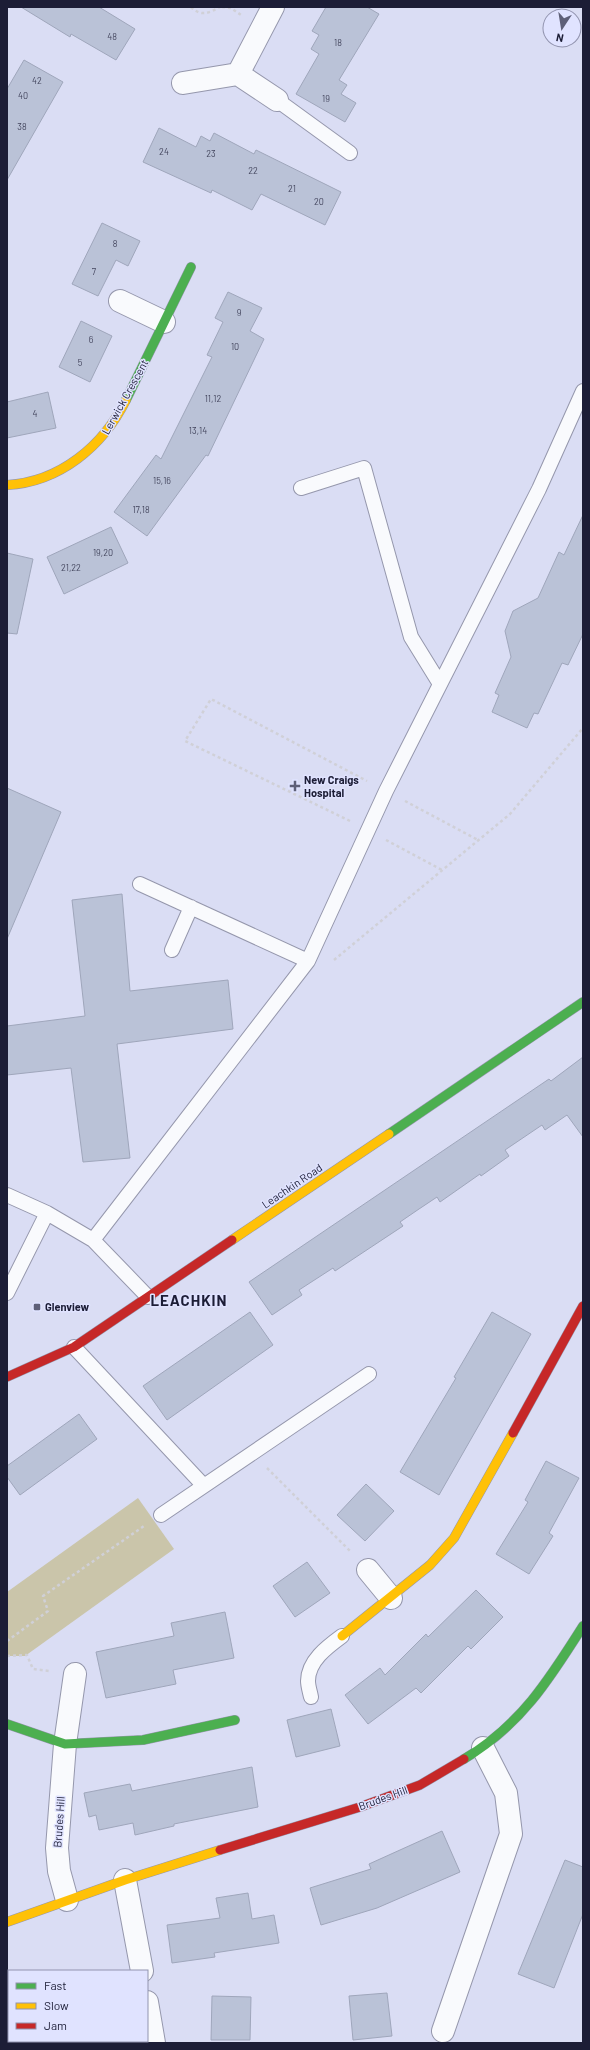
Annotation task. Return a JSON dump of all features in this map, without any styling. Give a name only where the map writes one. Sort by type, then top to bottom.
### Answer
[{"type":"street","points":[[238,74],[273,7]]},
{"type":"street","points":[[183,83],[238,74],[277,100]]},
{"type":"street","name":"Lerwick Crescent","points":[[7,486],[14,486],[50,476],[83,456],[105,435],[127,398],[191,267]]},
{"type":"street","points":[[120,301],[164,322]]},
{"type":"street","name":"Leachkin Road","points":[[7,1377],[74,1348],[583,1002]]},
{"type":"street","points":[[342,1636],[430,1565],[454,1538],[583,1306]]},
{"type":"street","points":[[368,1570],[391,1598]]},
{"type":"street","name":"Brudes Hill","points":[[7,1922],[125,1880],[360,1807],[420,1785],[483,1748],[513,1722],[548,1682],[583,1626]]},
{"type":"street","name":"Brudes Hill","points":[[67,1900],[59,1871],[57,1848],[65,1744],[75,1674]]},
{"type":"street","points":[[7,1724],[65,1744],[143,1740],[235,1720]]},
{"type":"street","points":[[443,2031],[511,1834],[506,1794],[483,1748]]},
{"type":"street","points":[[125,1880],[142,1970]]},
{"type":"street","points":[[148,2008],[154,2043]]},
{"type":"lane","points":[[277,100],[350,153]]},
{"type":"lane","points":[[94,1240],[308,961],[369,831],[386,791],[539,489],[583,391]]},
{"type":"lane","points":[[301,488],[364,468],[411,637],[440,684]]},
{"type":"lane","points":[[140,884],[308,961]]},
{"type":"lane","points":[[172,950],[191,908]]},
{"type":"lane","points":[[7,1195],[47,1213],[94,1240],[148,1297]]},
{"type":"lane","points":[[7,1293],[47,1213]]},
{"type":"lane","points":[[74,1348],[204,1486]]},
{"type":"lane","points":[[161,1515],[369,1374]]},
{"type":"lane","points":[[312,1697],[308,1681],[312,1664],[328,1647],[342,1636]]},
{"type":"path","points":[[191,7],[203,14],[209,13],[220,7]]},
{"type":"path","points":[[442,870],[369,831],[185,741],[211,698],[478,840]]},
{"type":"path","points":[[330,963],[510,814],[583,728]]},
{"type":"path","points":[[252,1453],[368,1570]]},
{"type":"path","points":[[7,1640],[48,1611],[43,1596],[161,1515]]},
{"type":"path","points":[[7,1656],[27,1655],[33,1669],[75,1674]]},
{"type":"shaded area","points":[[138,1498],[174,1549],[25,1656],[7,1656],[7,1592]]},
{"type":"building","points":[[21,7],[99,7],[135,29],[116,60],[71,34],[70,37]]},
{"type":"building","points":[[326,7],[367,7],[379,14],[339,80],[347,85],[341,94],[356,103],[345,122],[296,94],[319,54],[311,49],[319,35],[312,31]]},
{"type":"building","points":[[24,60],[63,82],[7,180],[7,89]]},
{"type":"building","points":[[159,128],[196,147],[201,136],[210,141],[214,133],[254,154],[256,150],[341,192],[325,225],[261,194],[252,210],[212,190],[211,193],[143,162]]},
{"type":"building","points":[[102,223],[140,241],[128,266],[116,260],[98,296],[72,284]]},
{"type":"building","points":[[228,292],[262,308],[250,331],[264,339],[208,456],[206,455],[147,536],[114,512],[156,455],[161,459],[212,357],[207,355],[223,322],[215,318]]},
{"type":"building","points":[[81,321],[112,336],[90,382],[59,367]]},
{"type":"building","points":[[48,392],[56,428],[7,438],[7,402]]},
{"type":"building","points":[[583,515],[583,634],[568,665],[562,663],[538,714],[534,713],[527,728],[492,712],[499,695],[495,693],[511,657],[505,631],[513,611],[538,598],[559,552],[564,555]]},
{"type":"building","points":[[111,527],[128,563],[64,594],[47,557]]},
{"type":"building","points":[[7,553],[33,559],[17,634],[7,633]]},
{"type":"building","points":[[7,788],[61,812],[7,939]]},
{"type":"building","points":[[122,894],[130,991],[228,980],[233,1029],[117,1044],[130,1158],[83,1162],[71,1068],[7,1075],[7,1026],[85,1016],[72,900]]},
{"type":"building","points":[[583,1057],[583,1137],[567,1115],[545,1130],[542,1125],[505,1150],[509,1156],[481,1176],[480,1174],[440,1202],[437,1197],[400,1222],[403,1226],[335,1271],[333,1268],[299,1290],[302,1295],[272,1315],[249,1282],[549,1079],[551,1081]]},
{"type":"building","points":[[250,1312],[273,1345],[167,1420],[143,1386]]},
{"type":"building","points":[[492,1312],[531,1334],[439,1495],[400,1472],[456,1378],[454,1377]]},
{"type":"building","points":[[79,1414],[97,1439],[20,1495],[7,1477],[7,1466]]},
{"type":"building","points":[[546,1461],[579,1478],[549,1533],[553,1536],[529,1574],[496,1554],[528,1502],[525,1500]]},
{"type":"building","points":[[366,1484],[394,1511],[365,1541],[337,1515]]},
{"type":"building","points":[[307,1562],[330,1593],[295,1617],[273,1586]]},
{"type":"building","points":[[476,1590],[503,1617],[471,1649],[468,1646],[421,1693],[416,1688],[368,1724],[345,1695],[380,1668],[385,1675],[426,1634],[428,1637]]},
{"type":"building","points":[[225,1612],[234,1658],[173,1670],[176,1684],[106,1698],[96,1652],[174,1636],[171,1623]]},
{"type":"building","points":[[331,1709],[340,1746],[296,1757],[287,1720]]},
{"type":"building","points":[[252,1767],[258,1807],[174,1824],[174,1826],[135,1835],[133,1823],[99,1830],[96,1815],[89,1817],[84,1793],[130,1784],[132,1791]]},
{"type":"building","points":[[442,1831],[460,1872],[377,1908],[321,1925],[310,1888],[371,1869],[369,1864]]},
{"type":"building","points":[[565,1860],[583,1867],[583,1914],[554,1988],[518,1974]]},
{"type":"building","points":[[248,1893],[252,1919],[274,1915],[279,1943],[214,1953],[215,1957],[172,1963],[167,1925],[220,1918],[216,1898]]},
{"type":"building","points":[[387,1993],[392,2036],[353,2040],[349,1996]]},
{"type":"building","points":[[212,1996],[251,1997],[250,2040],[211,2040]]},
{"type":"traffic: fast","points":[[126,400],[191,267]]},
{"type":"traffic: fast","points":[[389,1134],[583,1002]]},
{"type":"traffic: fast","points":[[464,1759],[484,1746],[517,1717],[545,1683],[583,1626]]},
{"type":"traffic: fast","points":[[7,1724],[65,1744],[143,1740],[235,1720]]},
{"type":"traffic: slow","points":[[7,485],[45,477],[78,459],[105,432],[126,400]]},
{"type":"traffic: slow","points":[[232,1240],[389,1134]]},
{"type":"traffic: slow","points":[[342,1636],[430,1565],[454,1538],[513,1433]]},
{"type":"traffic: slow","points":[[7,1922],[125,1880],[220,1850]]},
{"type":"traffic: jam","points":[[7,1377],[74,1347],[232,1240]]},
{"type":"traffic: jam","points":[[513,1433],[583,1306]]},
{"type":"traffic: jam","points":[[220,1850],[360,1807],[420,1785],[464,1759]]},
{"type":"place","name":"New Craigs Hospital","points":[[295,786]]},
{"type":"place","name":"Glenview","points":[[37,1307]]},
{"type":"district","name":"LEACHKIN","points":[[189,1301]]}]
